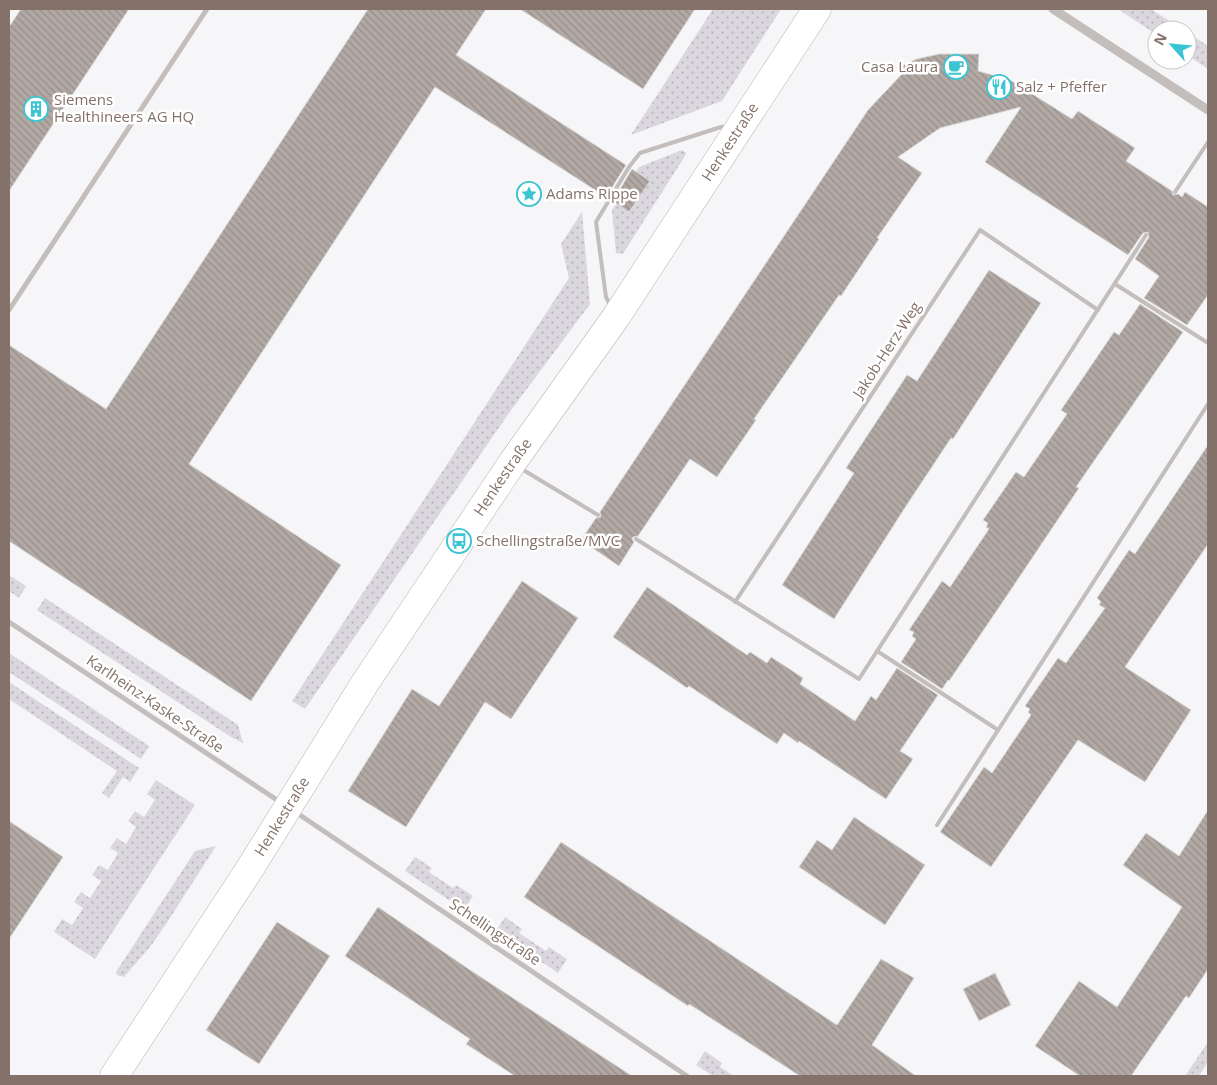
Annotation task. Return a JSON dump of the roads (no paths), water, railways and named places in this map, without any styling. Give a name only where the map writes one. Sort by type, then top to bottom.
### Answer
[{"type":"main road","name":"Henkestraße","points":[[114,1076],[288,808],[365,683],[512,463],[616,317],[817,9]]},
{"type":"street","points":[[9,310],[208,9]]},
{"type":"street","points":[[1053,9],[1208,110]]},
{"type":"street","name":"Karlheinz-Kaske-Straße","points":[[9,622],[288,808]]},
{"type":"street","name":"Schellingstraße","points":[[288,808],[687,1076]]},
{"type":"lane","points":[[616,317],[606,297],[596,222],[629,167],[640,153],[721,127],[741,126]]},
{"type":"lane","points":[[1174,192],[1208,142]]},
{"type":"lane","name":"Jakob-Herz-Weg","points":[[735,602],[980,230],[1098,310]]},
{"type":"lane","points":[[636,539],[859,679],[1146,235]]},
{"type":"lane","points":[[1115,284],[1208,343]]},
{"type":"lane","points":[[937,825],[1208,404]]},
{"type":"lane","points":[[512,463],[598,515]]},
{"type":"lane","points":[[877,651],[998,730]]},
{"type":"place","name":"Casa Laura","points":[[956,67]]},
{"type":"place","name":"Salz + Pfeffer","points":[[999,87]]},
{"type":"place","name":"Siemens Healthineers AG HQ","points":[[36,109]]},
{"type":"place","name":"Adams Rippe","points":[[529,194]]},
{"type":"place","name":"Schellingstraße/MVC","points":[[459,541]]}]
